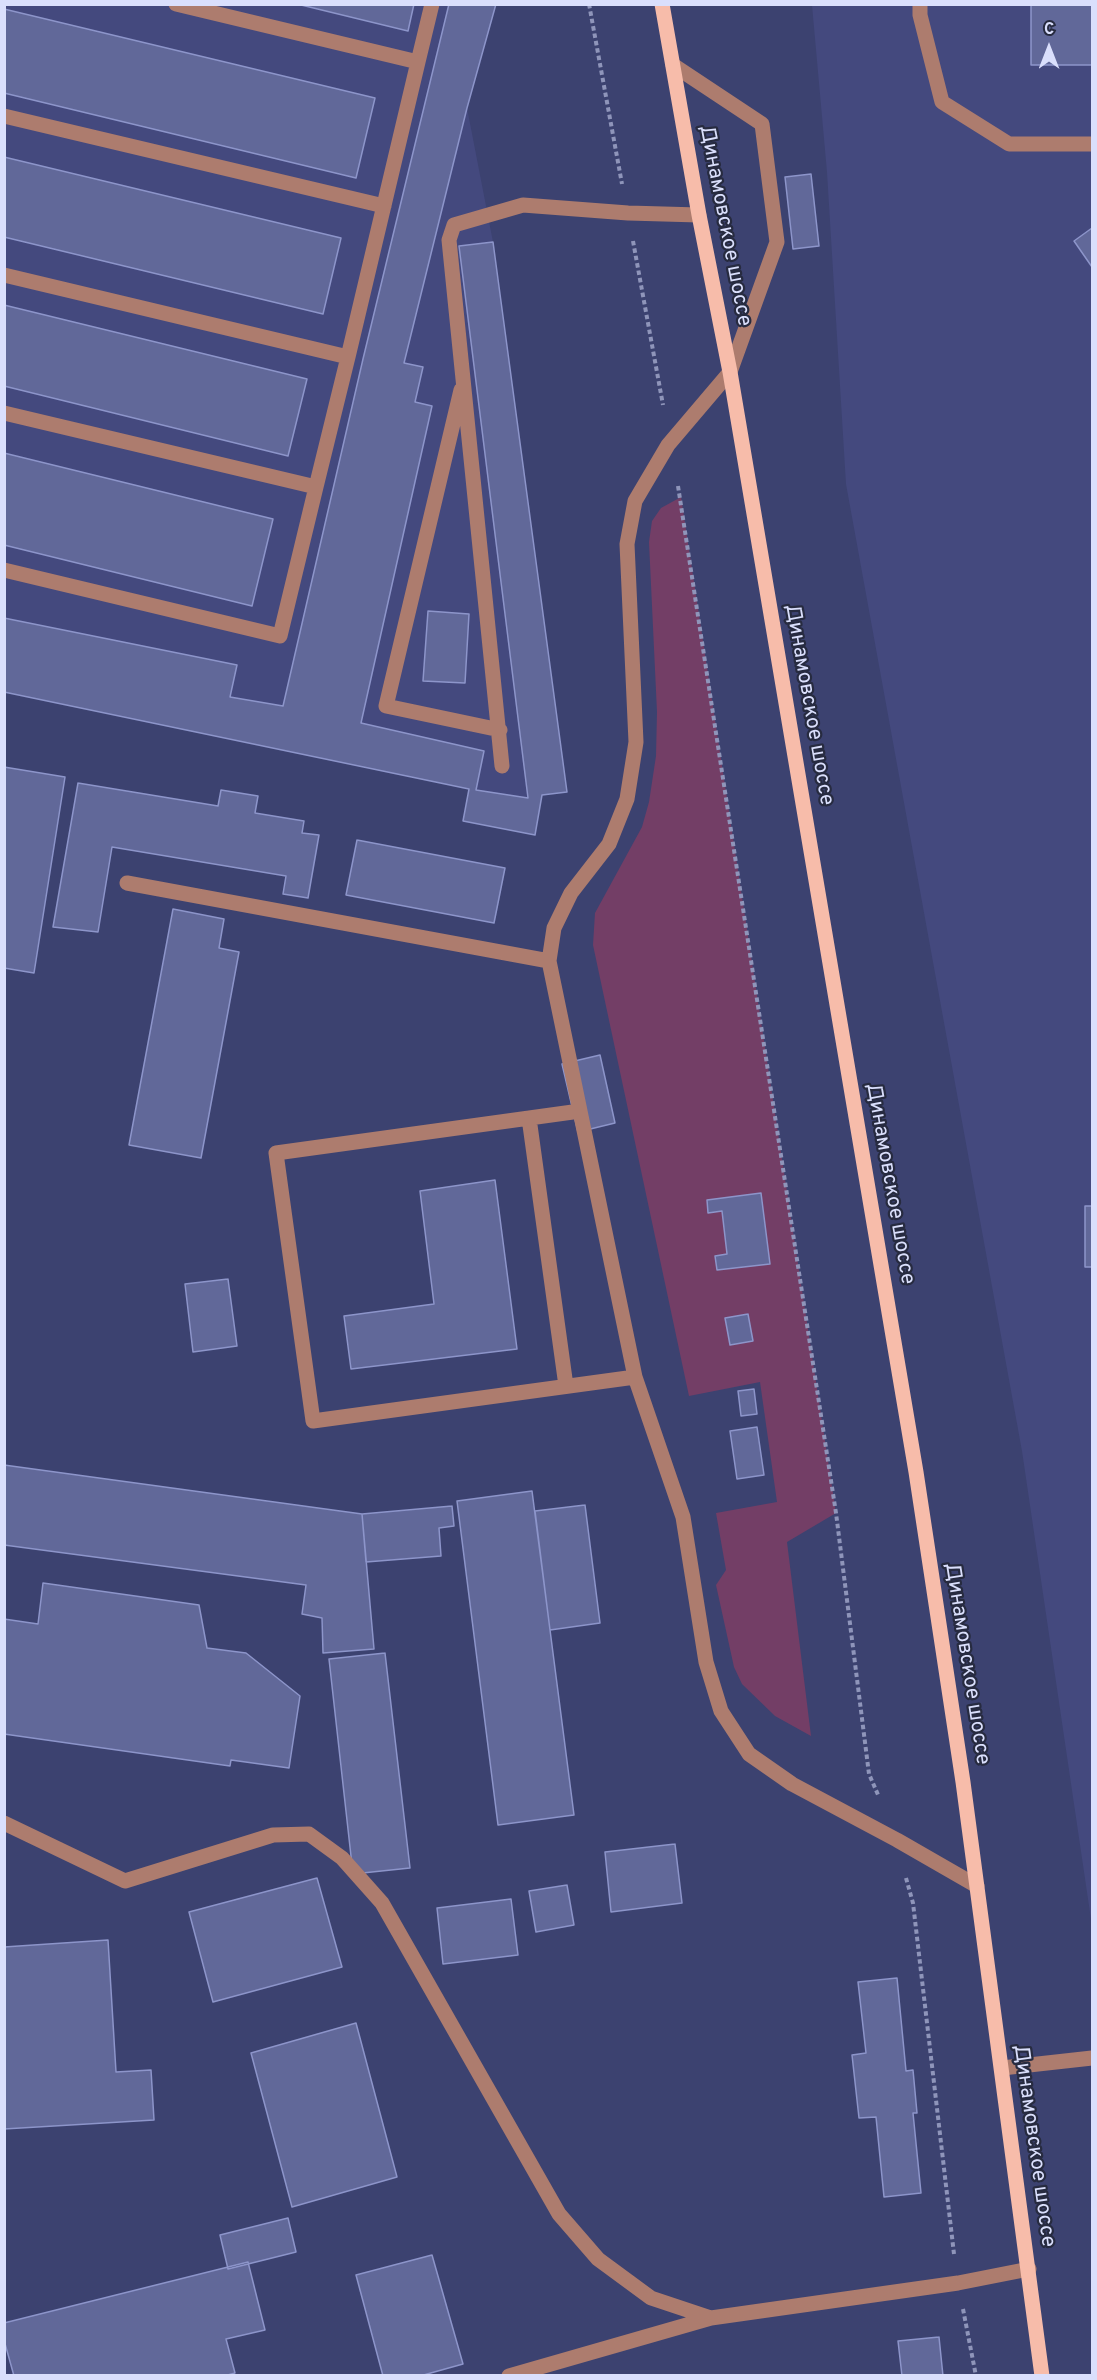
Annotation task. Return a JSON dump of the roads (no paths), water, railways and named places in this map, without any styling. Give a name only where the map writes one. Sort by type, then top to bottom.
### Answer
[{"type":"main road","name":"Динамовское шоссе","points":[[663,4],[699,215],[730,372],[916,1472],[977,1886],[1042,2376]]},
{"type":"lane","points":[[176,4],[418,62]]},
{"type":"lane","points":[[4,570],[280,636],[432,4]]},
{"type":"lane","points":[[920,4],[920,15],[942,102],[1009,144],[1092,144]]},
{"type":"lane","points":[[673,65],[762,124],[777,242],[730,372],[668,445],[635,501],[627,544],[636,742],[627,799],[609,844],[571,893],[554,928],[549,961],[635,1377],[683,1517],[706,1662],[721,1711],[749,1754],[792,1784],[977,1886]]},
{"type":"lane","points":[[4,116],[384,206]]},
{"type":"lane","points":[[502,765],[449,240],[454,225],[524,205],[628,213],[699,215]]},
{"type":"lane","points":[[4,275],[348,357]]},
{"type":"lane","points":[[463,378],[386,706],[500,730]]},
{"type":"lane","points":[[4,413],[316,487]]},
{"type":"lane","points":[[127,883],[549,961]]},
{"type":"lane","points":[[580,1111],[276,1153],[313,1421],[635,1377]]},
{"type":"lane","points":[[529,1118],[566,1386]]},
{"type":"lane","points":[[4,1823],[125,1881],[273,1835],[309,1834],[342,1858],[382,1903],[559,2214],[598,2259],[651,2298],[711,2318]]},
{"type":"lane","points":[[1002,2068],[1092,2058]]},
{"type":"lane","points":[[509,2376],[711,2318],[958,2283],[1029,2269]]}]
